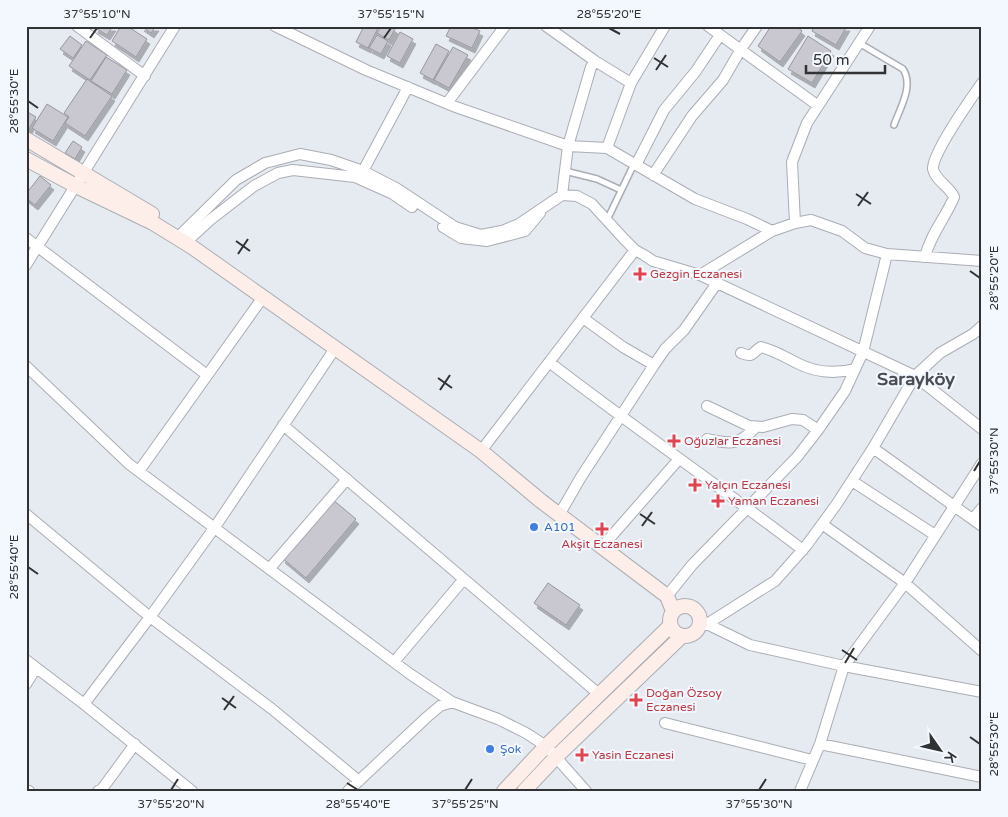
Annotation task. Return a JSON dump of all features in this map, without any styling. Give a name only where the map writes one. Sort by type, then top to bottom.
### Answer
[{"type":"street","points":[[77,26],[144,76]]},
{"type":"street","points":[[26,265],[176,26]]},
{"type":"street","points":[[275,26],[366,70],[447,103],[568,146],[607,148],[695,198],[772,231]]},
{"type":"street","points":[[297,37],[302,26]]},
{"type":"street","points":[[447,103],[505,26]]},
{"type":"street","points":[[546,26],[595,61],[631,83]]},
{"type":"street","points":[[607,148],[631,83],[665,26]]},
{"type":"street","points":[[708,26],[818,105]]},
{"type":"street","points":[[653,175],[692,116],[723,80],[757,26]]},
{"type":"street","points":[[796,223],[792,162],[807,123],[870,26]]},
{"type":"street","points":[[635,164],[664,110],[696,71],[720,34]]},
{"type":"street","points":[[562,195],[568,146],[591,67],[595,61]]},
{"type":"street","points":[[924,256],[954,197],[952,191],[936,175],[934,163],[947,136],[982,83]]},
{"type":"street","points":[[363,171],[408,87]]},
{"type":"street","points":[[26,139],[83,173],[185,240],[481,450],[559,515],[667,596],[673,611],[669,621],[670,626],[675,633],[682,636],[689,636],[696,632],[703,625],[775,580],[803,550],[822,524],[873,448],[915,376],[940,353],[973,334],[982,326]]},
{"type":"street","points":[[185,240],[236,180],[265,164],[300,154],[330,160],[363,171],[396,188],[455,227],[481,235],[519,224],[562,195],[577,196],[592,204],[635,250],[653,261],[700,275],[915,376],[982,429]]},
{"type":"street","points":[[26,159],[185,240]]},
{"type":"street","points":[[185,240],[254,186],[278,173],[293,170],[355,177],[365,181],[393,194],[435,223],[461,238],[487,241],[525,231],[538,218],[544,206]]},
{"type":"street","points":[[700,275],[772,231],[811,220],[842,231],[865,248],[887,254],[982,261]]},
{"type":"street","points":[[26,238],[207,375]]},
{"type":"street","points":[[481,450],[635,250]]},
{"type":"street","points":[[667,596],[692,565],[797,457],[845,391],[863,352],[887,254]]},
{"type":"street","points":[[559,515],[654,365],[665,349],[684,330],[717,283]]},
{"type":"street","points":[[138,471],[263,296]]},
{"type":"street","points":[[583,318],[623,347],[654,365]]},
{"type":"street","points":[[84,704],[215,527],[336,347]]},
{"type":"street","points":[[741,353],[749,356],[761,347],[769,349],[800,365],[816,370],[831,373],[855,369]]},
{"type":"street","points":[[550,362],[620,417],[748,508],[803,550]]},
{"type":"street","points":[[26,366],[138,471],[394,662],[452,702],[498,719],[526,733],[546,746],[557,756],[586,791]]},
{"type":"street","points":[[707,406],[741,423],[756,427],[771,425],[792,418],[803,420],[818,430]]},
{"type":"street","points":[[284,425],[600,694]]},
{"type":"street","points":[[707,439],[725,443],[736,442],[747,436],[756,427]]},
{"type":"street","points":[[873,448],[982,526]]},
{"type":"street","points":[[602,547],[679,459]]},
{"type":"street","points":[[800,791],[820,744],[844,666],[905,583],[982,463]]},
{"type":"street","points":[[270,568],[347,479]]},
{"type":"street","points":[[852,480],[935,535]]},
{"type":"street","points":[[973,519],[982,508]]},
{"type":"street","points":[[26,514],[150,617],[272,709],[359,781]]},
{"type":"street","points":[[822,524],[905,583],[982,651]]},
{"type":"street","points":[[394,662],[464,579]]},
{"type":"street","points":[[673,611],[684,606],[695,609],[703,625],[750,645],[844,666],[982,692]]},
{"type":"street","points":[[504,791],[546,746],[670,626]]},
{"type":"street","points":[[524,791],[557,756],[682,636]]},
{"type":"street","points":[[26,660],[135,744],[192,791]]},
{"type":"street","points":[[26,684],[36,668]]},
{"type":"street","points":[[348,791],[426,717],[440,706],[452,702]]},
{"type":"street","points":[[665,723],[812,760]]},
{"type":"street","points":[[98,791],[102,789],[135,744]]},
{"type":"street","points":[[820,744],[982,777]]},
{"type":"lane","points":[[859,42],[903,69],[905,73],[907,86],[894,125]]},
{"type":"lane","points":[[607,220],[635,164]]},
{"type":"lane","points":[[565,171],[597,179],[621,190]]},
{"type":"building","points":[[96,26],[113,26],[107,35],[95,28]]},
{"type":"building","points":[[121,26],[127,26],[147,39],[136,57],[112,41]]},
{"type":"building","points":[[141,26],[156,26],[151,33]]},
{"type":"building","points":[[364,26],[379,26],[368,48],[356,42]]},
{"type":"building","points":[[381,26],[391,26],[395,29],[389,40],[377,33]]},
{"type":"building","points":[[451,26],[468,26],[480,31],[472,48],[446,36]]},
{"type":"building","points":[[771,26],[796,26],[802,31],[780,62],[758,46]]},
{"type":"building","points":[[814,26],[847,26],[836,45],[812,31]]},
{"type":"building","points":[[400,32],[413,39],[400,63],[387,56]]},
{"type":"building","points":[[377,35],[388,41],[381,54],[369,48]]},
{"type":"building","points":[[70,36],[82,45],[73,58],[60,49]]},
{"type":"building","points":[[808,36],[831,51],[812,83],[788,69]]},
{"type":"building","points":[[86,41],[107,55],[90,80],[69,66]]},
{"type":"building","points":[[436,44],[449,51],[433,80],[420,73]]},
{"type":"building","points":[[453,47],[468,55],[449,88],[434,80]]},
{"type":"building","points":[[106,57],[127,70],[112,94],[91,81]]},
{"type":"building","points":[[87,79],[112,96],[85,136],[65,123],[69,117],[64,113]]},
{"type":"building","points":[[47,104],[68,117],[53,141],[32,128]]},
{"type":"building","points":[[26,111],[36,117],[29,129],[26,127]]},
{"type":"building","points":[[73,141],[82,147],[75,159],[65,153]]},
{"type":"building","points":[[40,176],[51,185],[35,205],[26,198],[26,194]]},
{"type":"building","points":[[332,499],[356,519],[306,578],[282,558]]},
{"type":"building","points":[[548,583],[580,605],[566,625],[534,603]]},
{"type":"place","name":"Gezgin Eczanesi","points":[[640,274]]},
{"type":"place","name":"Oğuzlar Eczanesi","points":[[674,441]]},
{"type":"place","name":"Yalçın Eczanesi","points":[[695,485]]},
{"type":"place","name":"Yaman Eczanesi","points":[[718,501]]},
{"type":"place","name":"A101","points":[[534,527]]},
{"type":"place","name":"Akşit Eczanesi","points":[[602,529]]},
{"type":"place","name":"Doğan Özsoy Eczanesi","points":[[636,700]]},
{"type":"place","name":"Şok","points":[[490,749]]},
{"type":"place","name":"Yasin Eczanesi","points":[[582,755]]},
{"type":"district","name":"Sarayköy","points":[[916,379]]}]
